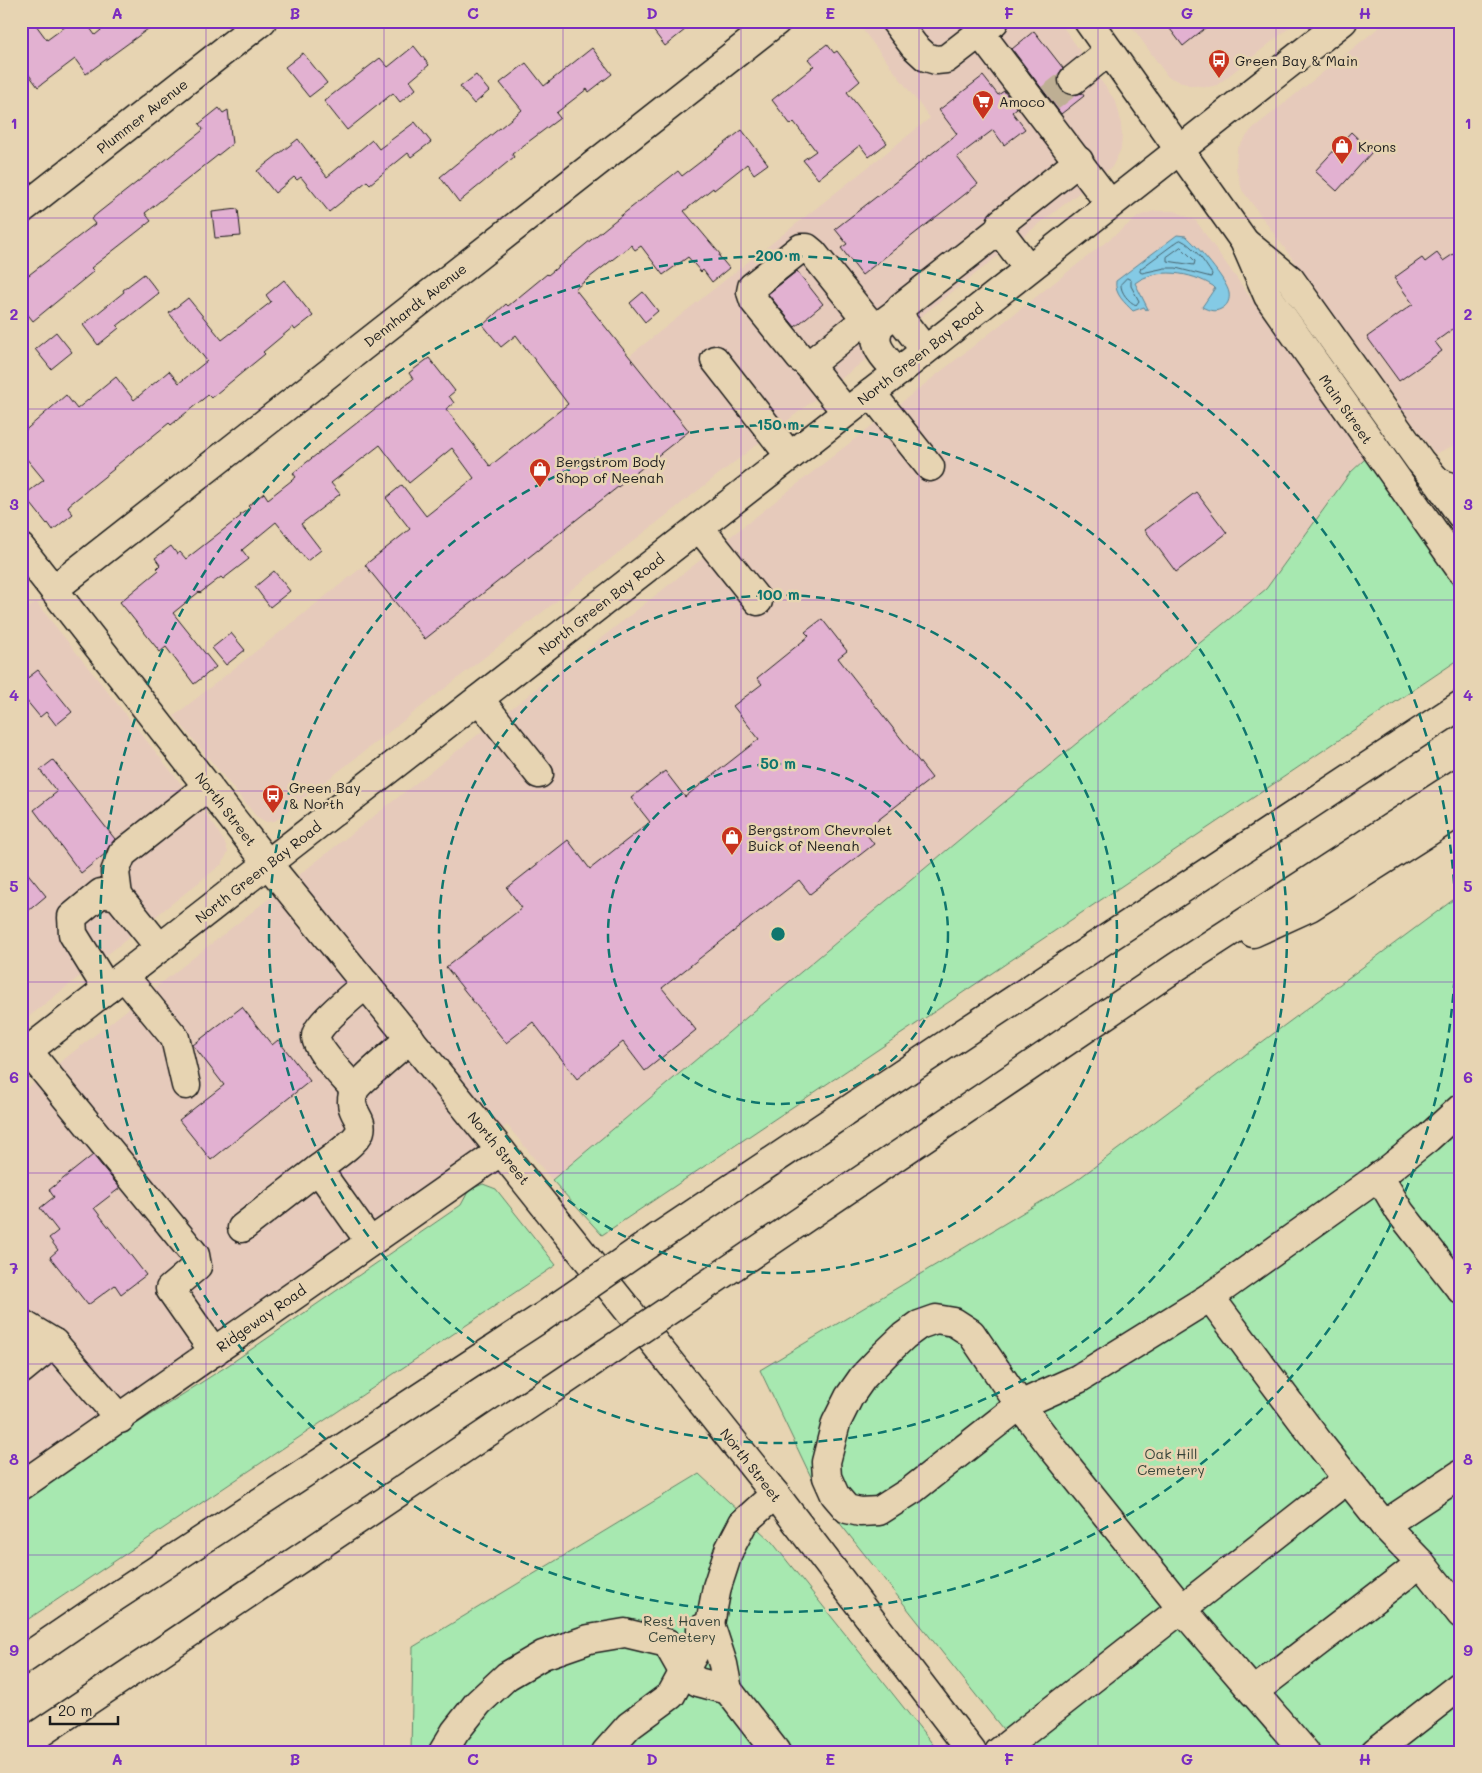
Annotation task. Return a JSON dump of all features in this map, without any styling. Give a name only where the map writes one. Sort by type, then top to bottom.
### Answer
[{"type":"main road","name":"Plummer Avenue","points":[[21,210],[262,21]]},
{"type":"main road","name":"Dennhardt Avenue","points":[[54,589],[777,21]]},
{"type":"main road","points":[[895,21],[914,46],[926,57],[936,60],[946,58],[987,27],[1044,103],[1078,161],[1110,204]]},
{"type":"main road","name":"Main Street","points":[[1088,21],[1244,241],[1268,296],[1461,570]]},
{"type":"main road","name":"North Green Bay Road","points":[[25,1053],[898,372],[1343,21]]},
{"type":"main road","points":[[1073,80],[1109,51]]},
{"type":"main road","points":[[807,363],[814,362],[901,307],[998,230],[1001,223],[1078,161]]},
{"type":"main road","points":[[998,230],[1028,268]]},
{"type":"main road","name":"Main Street","points":[[1244,241],[1290,279],[1420,462],[1449,487],[1461,515]]},
{"type":"main road","points":[[846,412],[754,301],[751,292],[752,287],[801,248],[807,248],[813,253],[882,318],[904,323],[925,350]]},
{"type":"main road","points":[[882,318],[876,332],[877,347],[898,372]]},
{"type":"main road","points":[[715,360],[790,456]]},
{"type":"main road","points":[[871,393],[930,466]]},
{"type":"main road","points":[[699,527],[758,601]]},
{"type":"main road","name":"North Street","points":[[21,548],[268,864],[501,1151],[774,1494],[972,1752]]},
{"type":"main road","points":[[479,699],[539,774]]},
{"type":"main road","points":[[21,1661],[100,1607],[541,1318],[956,1038],[1461,705]]},
{"type":"main road","points":[[21,1746],[1176,967],[1461,782]]},
{"type":"main road","points":[[160,948],[118,896],[115,872],[122,854],[208,786]]},
{"type":"main road","points":[[1176,967],[1310,908],[1461,811]]},
{"type":"main road","points":[[118,896],[101,894],[72,917],[73,934],[115,983],[175,1038],[186,1085]]},
{"type":"main road","points":[[354,1089],[318,1046],[316,1035],[320,1026],[366,984]]},
{"type":"main road","points":[[242,1228],[356,1138],[360,1131],[360,1123],[351,1105],[354,1089],[410,1038]]},
{"type":"main road","points":[[25,1053],[195,1255],[196,1266],[170,1289],[214,1352]]},
{"type":"main road","points":[[1305,1752],[1182,1609],[1020,1405],[971,1333],[954,1322],[936,1319],[920,1325],[904,1336],[863,1377],[849,1397],[836,1423],[826,1462],[827,1477],[835,1495],[847,1509],[860,1512],[879,1511],[912,1490],[1020,1405],[1078,1379],[1210,1297],[1379,1176],[1428,1138],[1461,1108]]},
{"type":"main road","name":"Ridgeway Road","points":[[21,1486],[120,1419],[501,1151]]},
{"type":"main road","points":[[318,1169],[370,1242]]},
{"type":"main road","points":[[1379,1176],[1400,1212],[1461,1290]]},
{"type":"main road","points":[[1210,1297],[1347,1479],[1384,1525],[1421,1563],[1461,1614]]},
{"type":"main road","points":[[21,1323],[54,1343],[120,1419]]},
{"type":"main road","points":[[21,1370],[54,1343]]},
{"type":"main road","points":[[1384,1525],[1461,1474]]},
{"type":"main road","points":[[999,1752],[1347,1479]]},
{"type":"main road","points":[[606,1752],[630,1726],[671,1695],[710,1624],[717,1587],[729,1550],[743,1523],[774,1494]]},
{"type":"main road","points":[[1253,1692],[1421,1563]]},
{"type":"main road","points":[[443,1752],[455,1732],[478,1703],[507,1676],[542,1655],[589,1639],[625,1633],[667,1642],[690,1636],[710,1624]]},
{"type":"main road","points":[[710,1624],[728,1690],[776,1752]]},
{"type":"main road","points":[[667,1642],[684,1673],[698,1682],[728,1690]]},
{"type":"main road","points":[[1375,1752],[1461,1685]]},
{"type":"shaded area","points":[[856,21],[1059,21],[1116,102],[1122,135],[1121,149],[1112,167],[275,821],[266,822],[256,816],[174,716],[930,118]]},
{"type":"shaded area","points":[[1128,21],[1298,21],[1217,85],[1209,87],[1189,85],[1168,77]]},
{"type":"shaded area","points":[[1387,21],[1461,21],[1461,442],[1435,454],[1242,190],[1236,168],[1237,149],[1252,129]]},
{"type":"shaded area","points":[[1154,211],[1175,211],[1196,221],[1365,459],[1350,473],[1266,589],[990,814],[552,1180],[507,1125],[459,1164],[21,1471],[21,1093],[1139,216]]},
{"type":"shaded area","points":[[36,602],[214,825],[228,852],[222,864],[22,1022],[21,614]]},
{"type":"green space","points":[[1365,459],[1461,593],[1461,658],[602,1235],[552,1180],[990,814],[1266,589],[1350,473]]},
{"type":"green space","name":"Oak Hill Cemetery","points":[[1461,894],[1461,1752],[1021,1752],[823,1502],[760,1370],[1074,1182]]},
{"type":"green space","points":[[483,1184],[496,1189],[556,1265],[21,1624],[21,1498],[227,1366],[461,1205],[469,1190]]},
{"type":"green space","name":"Rest Haven Cemetery","points":[[699,1474],[772,1542],[939,1752],[411,1752],[413,1647]]},
{"type":"water","points":[[1177,235],[1186,236],[1204,255],[1223,280],[1229,293],[1228,303],[1224,307],[1213,311],[1202,307],[1215,288],[1213,286],[1195,277],[1164,273],[1144,278],[1135,283],[1148,309],[1146,310],[1144,307],[1133,311],[1118,294],[1116,281]]},
{"type":"building","points":[[21,21],[33,21],[47,40],[73,21],[85,21],[95,35],[112,21],[159,21],[86,74],[75,59],[38,87],[21,64]]},
{"type":"building","points":[[646,21],[696,21],[665,46]]},
{"type":"building","points":[[1164,21],[1214,21],[1183,46]]},
{"type":"building","points":[[1034,31],[1063,68],[1058,75],[1061,89],[1068,95],[1082,93],[1084,96],[1061,114],[1012,49]]},
{"type":"building","points":[[827,44],[834,53],[837,51],[860,81],[847,92],[887,143],[869,157],[860,145],[818,179],[803,160],[816,151],[794,122],[791,125],[772,100],[814,66],[808,59]]},
{"type":"building","points":[[414,46],[429,65],[410,81],[416,89],[400,102],[393,93],[347,130],[324,101],[380,58],[388,67]]},
{"type":"building","points":[[592,48],[612,74],[589,92],[587,89],[556,113],[560,118],[512,154],[514,157],[459,202],[440,177],[522,110],[500,83],[526,63],[544,86]]},
{"type":"building","points":[[303,53],[327,83],[309,97],[285,67]]},
{"type":"building","points":[[476,75],[489,91],[474,104],[460,87]]},
{"type":"building","points":[[983,76],[998,95],[1004,91],[1017,108],[1012,112],[1025,129],[1004,145],[993,130],[957,157],[978,184],[862,275],[841,248],[847,244],[835,229],[957,134],[939,110]]},
{"type":"building","points":[[219,108],[223,113],[228,110],[232,144],[145,213],[151,221],[91,268],[94,271],[33,321],[21,306],[21,281],[95,224],[91,219],[202,131],[203,129],[199,124]]},
{"type":"building","points":[[415,122],[431,142],[411,157],[408,153],[370,184],[367,181],[329,212],[301,177],[297,180],[294,177],[275,193],[257,171],[298,139],[327,177],[372,140],[379,149]]},
{"type":"building","points":[[742,130],[768,164],[754,174],[747,164],[684,211],[720,254],[719,256],[729,268],[712,282],[703,270],[701,272],[688,257],[663,275],[641,246],[635,250],[631,245],[575,289],[689,431],[425,639],[365,565],[410,529],[386,498],[402,485],[426,516],[474,478],[452,448],[409,483],[380,445],[331,483],[340,494],[301,524],[321,550],[307,561],[276,522],[242,550],[249,559],[223,579],[221,577],[199,592],[173,613],[216,667],[194,684],[166,647],[160,652],[120,602],[159,570],[157,568],[160,565],[155,558],[171,546],[177,554],[180,552],[186,559],[241,516],[250,508],[248,506],[264,493],[268,499],[296,477],[293,473],[413,379],[409,373],[429,358],[455,391],[449,396],[454,403],[446,409],[490,466],[568,404],[516,335],[501,347],[483,325],[506,304],[508,306],[678,171],[682,176]]},
{"type":"building","points":[[1351,132],[1372,152],[1337,191],[1315,171]]},
{"type":"building","points":[[238,209],[241,236],[215,238],[212,212]]},
{"type":"building","points":[[1461,249],[1461,323],[1435,342],[1442,351],[1399,381],[1367,337],[1413,304],[1394,278],[1422,258],[1425,262],[1437,253],[1443,261]]},
{"type":"building","points":[[797,271],[823,304],[795,327],[768,294]]},
{"type":"building","points":[[144,274],[159,293],[117,326],[119,328],[98,345],[83,325]]},
{"type":"building","points":[[284,280],[313,316],[295,330],[293,327],[263,352],[265,354],[211,398],[208,395],[171,425],[169,423],[113,468],[69,505],[68,508],[73,514],[53,530],[24,495],[44,480],[21,452],[21,434],[66,395],[77,409],[116,377],[134,400],[169,371],[179,383],[207,361],[169,313],[188,298],[222,340],[271,302],[266,295]]},
{"type":"building","points":[[643,292],[658,311],[645,322],[630,303]]},
{"type":"building","points":[[56,332],[72,352],[51,369],[35,349]]},
{"type":"building","points":[[1196,492],[1227,533],[1176,572],[1145,530]]},
{"type":"building","points":[[274,571],[290,591],[270,607],[255,587]]},
{"type":"building","name":"Bergstrom Chevrolet Buick of Neenah","points":[[822,619],[847,651],[838,658],[932,778],[864,831],[874,844],[810,894],[799,880],[662,988],[696,1030],[645,1071],[623,1042],[577,1079],[533,1022],[506,1043],[446,967],[522,908],[507,888],[568,840],[590,869],[650,822],[631,798],[665,771],[685,797],[759,739],[733,706],[762,684],[757,678],[809,636],[805,632]]},
{"type":"building","points":[[231,633],[245,650],[226,665],[212,648]]},
{"type":"building","points":[[38,670],[72,712],[56,725],[46,712],[40,717],[21,694],[21,683]]},
{"type":"building","points":[[53,760],[115,839],[105,854],[81,873],[34,810],[57,792],[40,770]]},
{"type":"building","points":[[21,865],[46,896],[21,917]]},
{"type":"building","points":[[242,1007],[272,1045],[278,1040],[310,1081],[211,1160],[179,1120],[224,1085],[193,1045]]},
{"type":"building","points":[[93,1155],[120,1188],[94,1208],[146,1275],[121,1294],[115,1285],[88,1305],[50,1257],[58,1250],[49,1238],[58,1231],[40,1208],[54,1197],[49,1190]]},
{"type":"tunnel","points":[[1050,98],[1073,80]]},
{"type":"place","name":"Green Bay & Main","points":[[1219,79]]},
{"type":"place","name":"Amoco","points":[[983,120]]},
{"type":"place","name":"Krons","points":[[1342,165]]},
{"type":"place","name":"Bergstrom Body Shop of Neenah","points":[[540,488]]},
{"type":"place","name":"Green Bay & North","points":[[273,814]]},
{"type":"place","name":"Bergstrom Chevrolet Buick of Neenah","points":[[732,856]]}]
